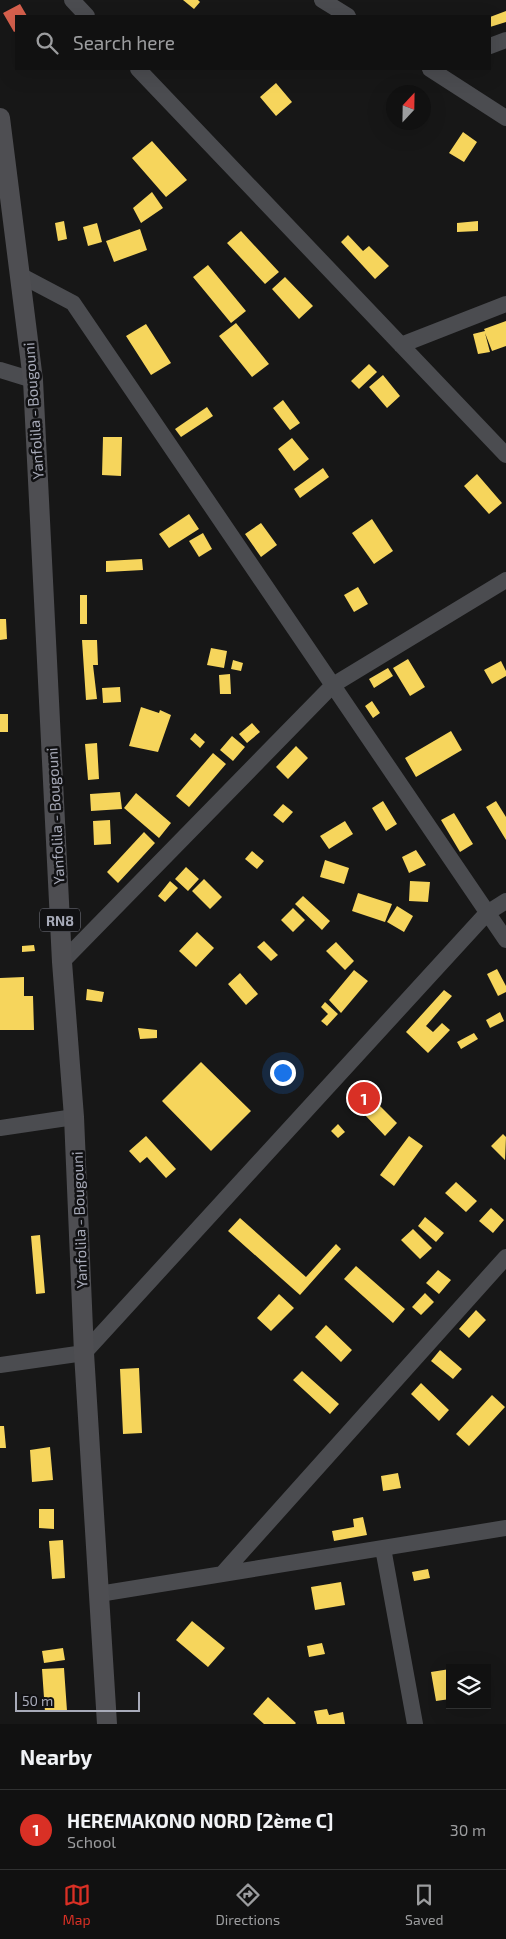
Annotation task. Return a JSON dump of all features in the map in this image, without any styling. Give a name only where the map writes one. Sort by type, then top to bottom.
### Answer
[{"type":"main road","name":"Yanfolila - Bougouni","points":[[0,118],[33,380],[62,962],[74,1117],[84,1353],[107,1724]]},
{"type":"street","points":[[72,0],[87,15]]},
{"type":"street","points":[[322,0],[346,15]]},
{"type":"street","points":[[491,46],[506,40]]},
{"type":"street","points":[[139,70],[506,455]]},
{"type":"street","points":[[432,70],[506,118]]},
{"type":"street","points":[[20,275],[73,304],[506,940]]},
{"type":"street","points":[[401,345],[506,304]]},
{"type":"street","points":[[0,370],[33,380]]},
{"type":"street","points":[[62,962],[333,685],[506,580]]},
{"type":"street","points":[[0,1365],[84,1353],[488,912],[506,901]]},
{"type":"street","points":[[0,1128],[74,1117]]},
{"type":"street","points":[[222,1574],[506,1257]]},
{"type":"street","points":[[99,1594],[506,1528]]},
{"type":"street","points":[[383,1548],[415,1724]]},
{"type":"building: Homes","points":[[183,0],[198,0],[200,2],[194,9]]},
{"type":"building: Homes","points":[[506,11],[506,22],[491,27],[491,17]]},
{"type":"building: Homes","points":[[276,83],[292,102],[276,116],[260,97]]},
{"type":"building: Homes","points":[[463,132],[477,142],[464,162],[449,153]]},
{"type":"building: Homes","points":[[152,141],[187,180],[166,197],[132,158]]},
{"type":"building: Homes","points":[[152,192],[163,208],[141,223],[133,208]]},
{"type":"building: Homes","points":[[64,221],[67,239],[58,241],[55,223]]},
{"type":"building: Homes","points":[[478,221],[478,231],[457,232],[457,223]]},
{"type":"building: Homes","points":[[97,223],[102,242],[88,246],[83,227]]},
{"type":"building: Homes","points":[[140,229],[147,250],[114,262],[106,241]]},
{"type":"building: Homes","points":[[241,231],[279,272],[265,284],[227,243]]},
{"type":"building: Homes","points":[[348,235],[363,251],[369,246],[389,266],[375,279],[341,242]]},
{"type":"building: Homes","points":[[208,265],[246,311],[231,323],[193,277]]},
{"type":"building: Homes","points":[[285,277],[313,306],[299,319],[272,289]]},
{"type":"building: Homes","points":[[506,321],[506,346],[492,351],[485,333],[490,352],[478,354],[473,334],[485,331],[484,329]]},
{"type":"building: Homes","points":[[236,323],[269,364],[252,377],[219,336]]},
{"type":"building: Homes","points":[[146,324],[171,363],[151,375],[126,336]]},
{"type":"building: Homes","points":[[369,364],[377,372],[359,389],[351,381]]},
{"type":"building: Homes","points":[[383,375],[400,396],[387,408],[369,387]]},
{"type":"building: Homes","points":[[283,400],[300,423],[290,430],[273,408]]},
{"type":"building: Homes","points":[[207,407],[213,416],[181,437],[175,429]]},
{"type":"building: Homes","points":[[103,437],[122,437],[121,476],[102,475]]},
{"type":"building: Homes","points":[[292,438],[309,459],[294,471],[278,449]]},
{"type":"building: Homes","points":[[323,468],[329,477],[300,498],[294,489]]},
{"type":"building: Homes","points":[[477,474],[502,503],[489,514],[464,486]]},
{"type":"building: Homes","points":[[189,514],[199,529],[169,548],[159,534]]},
{"type":"building: Homes","points":[[372,519],[393,551],[374,564],[352,533]]},
{"type":"building: Homes","points":[[261,523],[277,545],[261,557],[245,534]]},
{"type":"building: Homes","points":[[203,533],[212,549],[199,557],[189,541]]},
{"type":"building: Homes","points":[[142,559],[143,570],[106,572],[106,561]]},
{"type":"building: Homes","points":[[358,587],[368,604],[354,612],[344,595]]},
{"type":"building: Homes","points":[[80,595],[87,595],[87,624],[80,624]]},
{"type":"building: Homes","points":[[0,619],[6,619],[7,639],[0,640]]},
{"type":"building: Homes","points":[[82,640],[97,640],[98,665],[93,665],[97,699],[86,700]]},
{"type":"building: Homes","points":[[211,648],[227,651],[224,668],[207,665]]},
{"type":"building: Homes","points":[[408,659],[425,687],[410,696],[393,668]]},
{"type":"building: Homes","points":[[233,660],[243,663],[241,671],[231,669]]},
{"type":"building: Homes","points":[[501,661],[506,671],[506,676],[492,684],[484,670]]},
{"type":"building: Homes","points":[[388,668],[393,676],[374,688],[369,679]]},
{"type":"building: Homes","points":[[230,674],[231,694],[220,694],[219,675]]},
{"type":"building: Homes","points":[[120,687],[121,702],[103,703],[102,688]]},
{"type":"building: Homes","points":[[372,701],[380,713],[373,718],[365,706]]},
{"type":"building: Homes","points":[[141,707],[159,713],[160,710],[171,715],[158,752],[129,746]]},
{"type":"building: Homes","points":[[0,714],[8,714],[8,732],[0,732]]},
{"type":"building: Homes","points":[[252,723],[260,732],[247,743],[239,734]]},
{"type":"building: Homes","points":[[451,731],[462,750],[416,777],[405,758]]},
{"type":"building: Homes","points":[[195,733],[205,742],[200,748],[190,739]]},
{"type":"building: Homes","points":[[232,736],[245,747],[233,761],[220,750]]},
{"type":"building: Homes","points":[[97,743],[99,779],[88,780],[85,744]]},
{"type":"building: Homes","points":[[296,746],[308,758],[288,779],[276,767]]},
{"type":"building: Homes","points":[[213,753],[226,764],[189,807],[176,796]]},
{"type":"building: Homes","points":[[120,792],[122,809],[91,811],[90,794]]},
{"type":"building: Homes","points":[[136,793],[171,823],[159,838],[124,808]]},
{"type":"building: Homes","points":[[383,801],[397,824],[386,831],[372,808]]},
{"type":"building: Homes","points":[[496,801],[506,817],[506,840],[486,807]]},
{"type":"building: Homes","points":[[283,804],[293,812],[283,823],[273,815]]},
{"type":"building: Homes","points":[[454,813],[473,844],[460,852],[441,820]]},
{"type":"building: Homes","points":[[110,820],[111,844],[94,845],[93,821]]},
{"type":"building: Homes","points":[[345,821],[353,834],[329,849],[320,836]]},
{"type":"building: Homes","points":[[144,832],[155,843],[118,883],[107,872]]},
{"type":"building: Homes","points":[[416,850],[426,865],[409,873],[402,857]]},
{"type":"building: Homes","points":[[252,851],[264,861],[257,869],[245,859]]},
{"type":"building: Homes","points":[[325,860],[349,868],[344,884],[320,877]]},
{"type":"building: Homes","points":[[186,867],[199,879],[188,891],[175,879]]},
{"type":"building: Homes","points":[[204,879],[222,897],[210,909],[192,891]]},
{"type":"building: Homes","points":[[170,881],[178,888],[165,902],[158,896]]},
{"type":"building: Homes","points":[[410,881],[430,882],[428,902],[409,901]]},
{"type":"building: Homes","points":[[358,893],[392,904],[385,922],[352,911]]},
{"type":"building: Homes","points":[[303,896],[330,921],[322,930],[295,904]]},
{"type":"building: Homes","points":[[397,906],[413,916],[404,932],[387,922]]},
{"type":"building: Homes","points":[[293,908],[305,920],[293,932],[281,920]]},
{"type":"building: Homes","points":[[197,932],[214,948],[196,967],[179,951]]},
{"type":"building: Homes","points":[[264,941],[278,955],[271,961],[257,947]]},
{"type":"building: Homes","points":[[336,942],[354,961],[345,970],[326,951]]},
{"type":"building: Homes","points":[[34,945],[35,951],[22,952],[22,946]]},
{"type":"building: Homes","points":[[497,969],[506,986],[506,992],[498,996],[487,974]]},
{"type":"building: Homes","points":[[354,970],[368,981],[341,1013],[329,1000]]},
{"type":"building: Homes","points":[[240,973],[258,994],[246,1005],[228,984]]},
{"type":"building: Homes","points":[[24,977],[24,996],[33,996],[34,1030],[0,1030],[0,978]]},
{"type":"building: Homes","points":[[87,989],[104,992],[102,1002],[86,1000]]},
{"type":"building: Homes","points":[[444,990],[452,996],[426,1026],[433,1032],[442,1023],[450,1030],[428,1053],[406,1032]]},
{"type":"building: Homes","points":[[325,1002],[338,1014],[327,1026],[321,1021],[328,1014],[321,1007]]},
{"type":"building: Homes","points":[[500,1012],[504,1021],[490,1028],[486,1020]]},
{"type":"building: Homes","points":[[138,1028],[157,1030],[157,1038],[140,1039]]},
{"type":"building: Homes","points":[[474,1033],[478,1039],[461,1049],[457,1042]]},
{"type":"building: Homes","points":[[201,1062],[251,1111],[211,1151],[162,1101]]},
{"type":"building: Homes","points":[[377,1103],[397,1123],[385,1136],[365,1115]]},
{"type":"building: Homes","points":[[338,1124],[345,1132],[338,1138],[331,1131]]},
{"type":"building: Homes","points":[[503,1134],[506,1137],[505,1160],[491,1146]]},
{"type":"building: Homes","points":[[146,1136],[176,1169],[166,1178],[147,1157],[140,1163],[129,1151]]},
{"type":"building: Homes","points":[[409,1136],[423,1146],[394,1186],[380,1175]]},
{"type":"building: Homes","points":[[456,1182],[477,1201],[466,1212],[445,1193]]},
{"type":"building: Homes","points":[[491,1208],[504,1220],[493,1233],[479,1221]]},
{"type":"building: Homes","points":[[425,1217],[444,1233],[436,1242],[418,1226]]},
{"type":"building: Homes","points":[[240,1218],[306,1277],[336,1244],[341,1249],[300,1295],[228,1231]]},
{"type":"building: Homes","points":[[413,1229],[432,1248],[420,1259],[401,1240]]},
{"type":"building: Homes","points":[[40,1235],[45,1293],[36,1294],[31,1236]]},
{"type":"building: Homes","points":[[356,1266],[405,1309],[393,1323],[344,1279]]},
{"type":"building: Homes","points":[[438,1270],[451,1280],[439,1294],[426,1283]]},
{"type":"building: Homes","points":[[425,1293],[434,1302],[421,1315],[412,1307]]},
{"type":"building: Homes","points":[[279,1294],[294,1308],[271,1331],[257,1318]]},
{"type":"building: Homes","points":[[476,1310],[486,1320],[469,1338],[459,1329]]},
{"type":"building: Homes","points":[[326,1325],[352,1350],[341,1362],[315,1337]]},
{"type":"building: Homes","points":[[440,1350],[462,1369],[453,1379],[431,1361]]},
{"type":"building: Homes","points":[[139,1368],[142,1433],[123,1434],[120,1369]]},
{"type":"building: Homes","points":[[302,1371],[339,1404],[330,1414],[293,1380]]},
{"type":"building: Homes","points":[[421,1383],[449,1410],[439,1421],[411,1394]]},
{"type":"building: Homes","points":[[492,1395],[505,1407],[469,1446],[456,1434]]},
{"type":"building: Homes","points":[[0,1426],[4,1426],[6,1448],[0,1448]]},
{"type":"building: Homes","points":[[50,1447],[53,1480],[32,1482],[30,1450]]},
{"type":"building: Homes","points":[[398,1473],[401,1488],[383,1491],[381,1476]]},
{"type":"building: Homes","points":[[39,1509],[54,1509],[54,1529],[39,1528]]},
{"type":"building: Homes","points":[[363,1517],[367,1535],[334,1541],[332,1531],[354,1527],[353,1519]]},
{"type":"building: Homes","points":[[63,1540],[65,1578],[52,1579],[49,1541]]},
{"type":"building: Homes","points":[[428,1569],[430,1578],[414,1581],[412,1572]]},
{"type":"building: Homes","points":[[341,1582],[345,1605],[315,1610],[311,1587]]},
{"type":"building: Homes","points":[[192,1621],[225,1648],[208,1667],[176,1640]]},
{"type":"building: Homes","points":[[322,1643],[325,1654],[309,1657],[307,1646]]},
{"type":"building: Homes","points":[[63,1648],[65,1660],[44,1663],[42,1651]]},
{"type":"building: Homes","points":[[64,1668],[67,1711],[45,1712],[42,1669]]},
{"type":"building: Homes","points":[[446,1670],[446,1700],[436,1701],[431,1672]]},
{"type":"building: Homes","points":[[268,1697],[296,1723],[264,1724],[253,1714]]},
{"type":"building: Homes","points":[[327,1709],[329,1715],[343,1712],[345,1724],[317,1724],[314,1711]]},
{"type":"building: Shops","points":[[20,4],[26,15],[15,15],[14,32],[3,13]]},
{"type":"place","name":"HEREMAKONO NORD [2ème C]","points":[[364,1098]]}]
